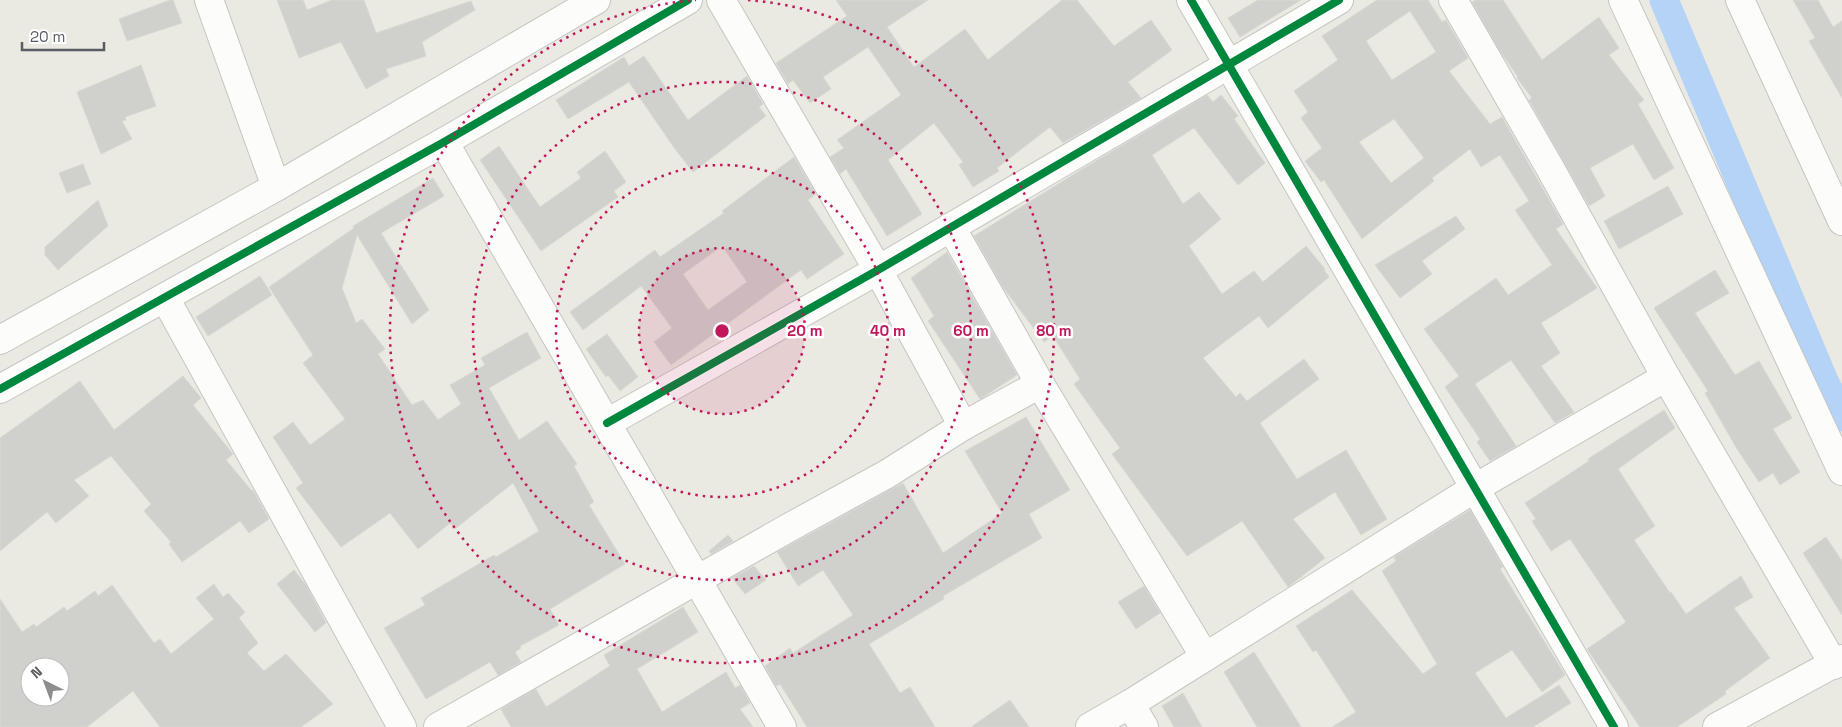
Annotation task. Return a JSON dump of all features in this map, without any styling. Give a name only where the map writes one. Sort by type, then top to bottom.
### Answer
[{"type":"street","points":[[209,0],[276,187]]},
{"type":"street","points":[[0,340],[276,187],[596,0]]},
{"type":"street","points":[[0,389],[444,142],[688,0]]},
{"type":"street","points":[[721,0],[878,270],[963,426]]},
{"type":"street","points":[[1191,0],[1614,727]]},
{"type":"street","points":[[607,423],[878,270],[1339,0]]},
{"type":"street","points":[[1454,0],[1666,377],[1838,662],[1718,727]]},
{"type":"street","points":[[1623,0],[1842,471]]},
{"type":"street","points":[[1740,0],[1842,221]]},
{"type":"street","points":[[444,142],[782,727]]},
{"type":"street","points":[[951,227],[1040,384],[1205,657]]},
{"type":"street","points":[[165,298],[402,727]]},
{"type":"street","points":[[1090,727],[1130,704],[1476,488],[1666,377]]},
{"type":"street","points":[[438,727],[887,474],[963,426],[1040,384]]},
{"type":"street","points":[[1130,704],[1144,727]]},
{"type":"building","points":[[173,0],[182,23],[127,41],[119,19]]},
{"type":"building","points":[[277,0],[303,0],[307,10],[332,0],[364,0],[376,33],[471,1],[475,10],[422,42],[426,56],[386,69],[389,76],[366,89],[341,42],[299,58]]},
{"type":"building","points":[[836,0],[928,0],[887,27],[914,67],[965,29],[988,60],[1062,0],[1077,0],[1114,46],[1151,20],[1172,50],[1128,82],[1141,98],[1063,143],[1050,127],[997,168],[999,171],[973,187],[959,165],[963,162],[934,123],[888,160],[922,214],[887,236],[846,169],[840,174],[830,157],[844,148],[837,140],[901,95],[868,47],[823,77],[831,89],[810,103],[793,80],[788,84],[776,63],[847,16]]},
{"type":"building","points":[[1258,0],[1301,0],[1240,37],[1228,18]]},
{"type":"building","points":[[1377,0],[1428,0],[1442,22],[1446,20],[1468,58],[1449,71],[1490,124],[1502,117],[1563,224],[1556,229],[1597,288],[1541,323],[1560,353],[1541,366],[1574,412],[1555,423],[1511,360],[1475,384],[1516,446],[1490,461],[1477,442],[1480,439],[1445,387],[1459,376],[1424,329],[1496,278],[1508,295],[1552,265],[1515,210],[1529,201],[1500,155],[1481,167],[1470,149],[1432,178],[1434,181],[1362,239],[1324,180],[1321,182],[1305,161],[1322,148],[1301,118],[1308,112],[1294,91],[1338,60],[1322,36]],"holes":[[[1410,11],[1436,52],[1392,80],[1366,41]],[[1394,119],[1424,158],[1391,183],[1359,142]]]},
{"type":"building","points":[[1476,0],[1503,0],[1542,60],[1599,17],[1619,48],[1609,55],[1644,100],[1638,104],[1674,168],[1654,180],[1633,144],[1590,168],[1605,196],[1589,206],[1529,100],[1532,98],[1498,48],[1472,2]]},
{"type":"building","points":[[1793,0],[1818,0],[1833,27],[1842,21],[1842,98],[1809,41],[1815,38]]},
{"type":"building","points":[[644,56],[688,120],[747,76],[763,104],[759,107],[766,116],[693,172],[629,82],[568,119],[556,100],[624,57],[629,66]]},
{"type":"building","points":[[141,65],[156,106],[125,117],[126,120],[122,121],[132,139],[101,154],[77,92]]},
{"type":"building","points":[[1207,95],[1213,102],[1221,95],[1238,116],[1234,119],[1265,163],[1238,185],[1194,128],[1152,155],[1183,204],[1199,192],[1221,219],[1189,246],[1222,294],[1254,271],[1263,282],[1306,246],[1325,269],[1329,277],[1268,328],[1259,316],[1203,358],[1236,397],[1240,393],[1247,401],[1304,359],[1319,379],[1260,423],[1297,479],[1346,450],[1387,519],[1361,535],[1335,492],[1293,519],[1325,558],[1288,587],[1242,521],[1187,556],[1112,454],[1120,448],[1074,384],[1080,379],[1053,336],[1044,342],[1002,286],[974,236]]},
{"type":"building","points":[[499,146],[540,207],[581,178],[577,172],[605,151],[626,182],[614,191],[618,197],[541,251],[480,160]]},
{"type":"building","points":[[794,157],[816,194],[808,200],[844,254],[807,279],[801,270],[671,365],[654,342],[672,328],[641,286],[583,330],[570,312],[655,250],[660,257],[724,213],[722,211]],"holes":[[[722,246],[747,282],[708,310],[683,274]]]},
{"type":"building","points":[[83,164],[91,184],[67,193],[59,173]]},
{"type":"building","points":[[433,178],[444,196],[381,233],[429,310],[412,324],[357,235],[342,288],[356,323],[362,319],[385,349],[378,354],[412,405],[423,400],[438,420],[461,404],[450,385],[485,365],[481,358],[527,332],[541,358],[489,388],[519,440],[547,421],[577,464],[574,466],[594,502],[589,505],[625,564],[550,609],[559,625],[520,646],[521,648],[515,652],[521,662],[498,675],[490,662],[426,699],[384,628],[425,605],[421,598],[539,531],[513,483],[455,529],[450,523],[418,549],[390,513],[341,547],[296,488],[303,483],[273,437],[293,422],[310,445],[345,419],[303,363],[313,355],[269,287],[354,228],[353,226]]},
{"type":"building","points":[[1668,186],[1683,214],[1619,249],[1604,221]]},
{"type":"building","points":[[98,200],[108,226],[58,270],[45,255],[45,247]]},
{"type":"building","points":[[1456,216],[1465,229],[1422,261],[1432,274],[1400,298],[1375,265]]},
{"type":"building","points":[[947,252],[1017,375],[980,399],[928,321],[934,316],[911,278]]},
{"type":"building","points":[[1715,270],[1729,293],[1695,313],[1735,375],[1759,361],[1792,418],[1773,429],[1800,472],[1780,485],[1773,473],[1759,482],[1737,449],[1705,393],[1708,391],[1654,308]]},
{"type":"building","points":[[260,276],[272,295],[208,336],[196,317]]},
{"type":"building","points":[[607,334],[638,377],[620,391],[608,375],[606,377],[586,349]]},
{"type":"building","points":[[183,376],[201,398],[193,405],[233,454],[226,460],[253,490],[269,519],[249,533],[240,521],[182,562],[169,544],[171,542],[144,511],[151,504],[111,456],[74,480],[89,496],[56,523],[47,512],[0,551],[0,438],[80,381],[114,430]]},
{"type":"building","points":[[1664,410],[1675,428],[1618,469],[1655,526],[1634,540],[1686,614],[1741,576],[1753,597],[1734,608],[1770,658],[1725,691],[1726,694],[1677,727],[1640,727],[1587,649],[1626,622],[1570,539],[1551,551],[1532,521],[1536,519],[1525,503],[1589,461],[1588,459]]},
{"type":"building","points":[[1026,417],[1070,490],[1029,514],[1042,538],[943,596],[944,599],[869,644],[900,693],[910,687],[935,727],[807,727],[780,684],[776,686],[765,666],[790,648],[793,653],[853,615],[823,570],[798,586],[777,552],[903,483],[943,553],[1002,513],[965,451]]},
{"type":"building","points":[[1470,510],[1503,567],[1500,569],[1565,675],[1542,692],[1512,650],[1475,673],[1506,718],[1559,685],[1571,703],[1533,727],[1332,727],[1356,712],[1316,650],[1313,652],[1296,626],[1352,590],[1423,674],[1437,664],[1382,571],[1396,561],[1394,557]]},
{"type":"building","points":[[728,535],[733,541],[711,554],[709,551]]},
{"type":"building","points":[[1826,537],[1842,561],[1842,615],[1803,553]]},
{"type":"building","points":[[754,566],[766,580],[745,594],[732,578]]},
{"type":"building","points":[[294,570],[306,585],[326,623],[315,632],[277,584]]},
{"type":"building","points":[[214,584],[223,597],[228,593],[245,612],[239,618],[258,643],[247,653],[264,671],[286,654],[333,704],[301,727],[160,727],[133,691],[87,727],[0,727],[0,599],[22,632],[34,624],[36,627],[64,607],[67,611],[95,591],[98,596],[112,585],[154,643],[160,639],[171,654],[214,619],[196,598]]},
{"type":"building","points":[[1144,586],[1160,613],[1136,629],[1118,602]]},
{"type":"building","points":[[683,607],[698,632],[637,669],[662,712],[726,672],[735,688],[740,685],[750,703],[740,709],[753,727],[511,727],[501,709],[536,689],[546,707],[610,666],[604,655]]},
{"type":"building","points":[[1254,652],[1301,727],[1257,727],[1224,672]]},
{"type":"building","points":[[1183,693],[1202,727],[1174,727],[1162,706]]},
{"type":"building","points":[[1010,700],[1029,727],[971,727]]},
{"type":"waterway","points":[[1664,0],[1824,381],[1842,417]]},
{"type":"cycle path","points":[[0,389],[444,142],[688,0]]},
{"type":"cycle path","points":[[1191,0],[1614,727]]},
{"type":"cycle path","points":[[607,423],[878,270],[1339,0]]}]
